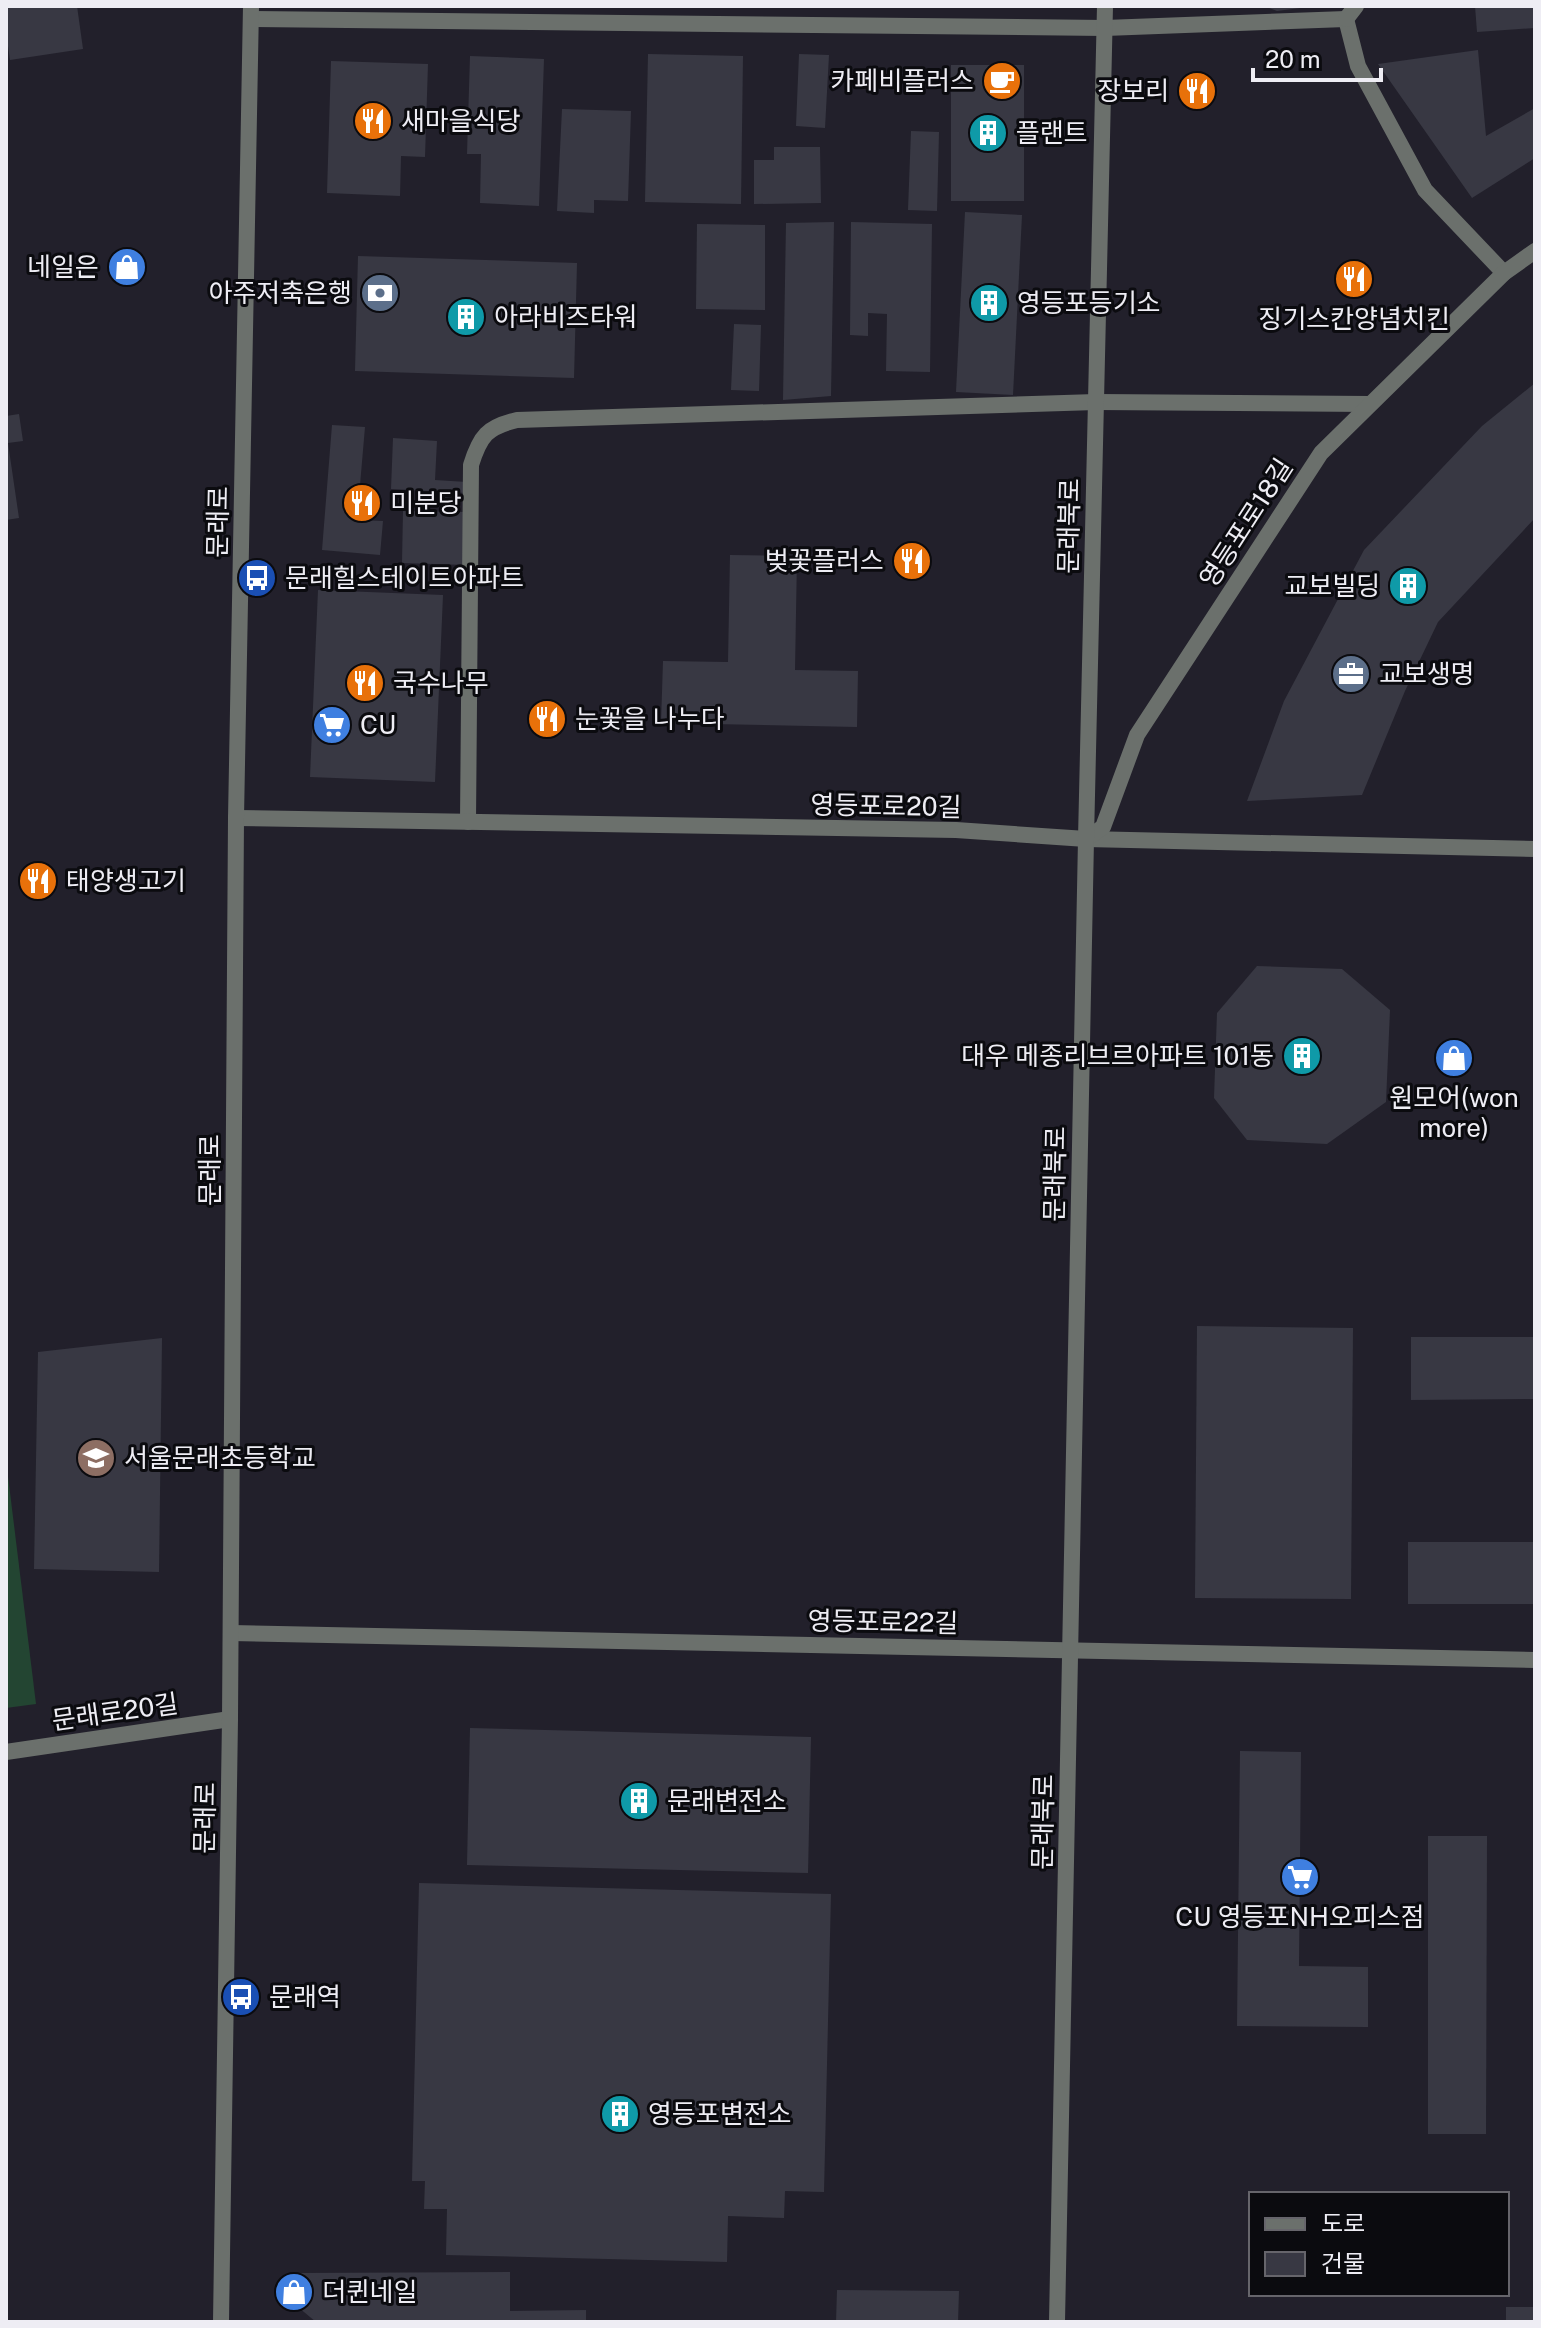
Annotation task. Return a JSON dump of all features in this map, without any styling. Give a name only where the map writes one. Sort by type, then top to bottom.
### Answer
[{"type":"street","name":"문래북로","points":[[1057,2322],[1105,6]]},
{"type":"street","name":"문래로","points":[[221,2322],[231,1633],[236,818],[251,12],[1105,28]]},
{"type":"street","points":[[1105,28],[1351,12],[1358,66],[1425,190],[1504,273]]},
{"type":"street","name":"영등포로18길","points":[[1086,839],[1103,827],[1137,735],[1321,453],[1504,273],[1535,251]]},
{"type":"street","points":[[468,822],[471,465],[486,432],[498,424],[517,420],[1096,402],[1370,404]]},
{"type":"street","name":"영등포로20길","points":[[236,818],[956,830],[1086,839],[1535,849]]},
{"type":"street","name":"영등포로22길","points":[[231,1633],[1535,1660]]},
{"type":"street","name":"문래로20길","points":[[6,1752],[230,1719]]},
{"type":"green space","points":[[6,1460],[36,1704],[6,1708]]},
{"type":"building","points":[[6,6],[77,6],[83,49],[10,60]]},
{"type":"building","points":[[1264,6],[1299,6],[1300,8],[1277,11]]},
{"type":"building","points":[[1475,6],[1535,6],[1535,28],[1477,32]]},
{"type":"building","points":[[1478,50],[1486,136],[1535,108],[1535,158],[1472,198],[1378,64]]},
{"type":"building","points":[[648,54],[743,56],[741,204],[645,202]]},
{"type":"building","points":[[799,54],[829,55],[825,128],[796,126]]},
{"type":"building","points":[[470,56],[544,59],[539,206],[480,203],[481,154],[467,154]]},
{"type":"building","points":[[331,61],[428,64],[425,157],[401,156],[400,196],[327,193]]},
{"type":"building","name":"플랜트","points":[[951,65],[1024,65],[1024,201],[951,201]]},
{"type":"building","points":[[562,109],[631,111],[628,201],[594,200],[594,213],[557,211]]},
{"type":"building","points":[[911,131],[939,132],[937,211],[908,210]]},
{"type":"building","points":[[774,147],[820,147],[821,203],[754,204],[754,160],[774,160]]},
{"type":"building","name":"영등포등기소","points":[[965,212],[1022,215],[1013,395],[956,392]]},
{"type":"building","points":[[834,222],[831,396],[783,400],[786,223]]},
{"type":"building","points":[[851,222],[932,224],[930,372],[886,371],[887,314],[868,313],[868,336],[850,335]]},
{"type":"building","points":[[697,224],[765,225],[765,310],[696,309]]},
{"type":"building","name":"아라비즈타워","points":[[358,256],[577,263],[574,378],[355,371]]},
{"type":"building","points":[[734,324],[761,325],[759,391],[731,390]]},
{"type":"building","name":"교보빌딩","points":[[1535,383],[1535,518],[1438,622],[1405,691],[1362,795],[1247,801],[1284,701],[1364,550],[1482,426]]},
{"type":"building","points":[[19,414],[23,441],[8,443],[19,518],[6,520],[6,416]]},
{"type":"building","points":[[332,425],[365,427],[357,520],[383,521],[380,555],[322,550]]},
{"type":"building","points":[[393,438],[437,441],[435,480],[467,482],[467,493],[391,489]]},
{"type":"building","points":[[403,511],[468,512],[467,565],[402,563]]},
{"type":"building","points":[[730,555],[797,556],[795,670],[858,671],[857,727],[661,723],[663,661],[728,662]]},
{"type":"building","points":[[318,590],[443,595],[435,782],[310,777]]},
{"type":"building","name":"대우 메종리브르아파트 101동","points":[[1257,966],[1342,969],[1390,1010],[1386,1102],[1327,1144],[1247,1140],[1214,1098],[1217,1013]]},
{"type":"building","points":[[1197,1326],[1353,1328],[1351,1599],[1195,1598]]},
{"type":"building","points":[[1411,1337],[1535,1337],[1535,1399],[1411,1400]]},
{"type":"building","points":[[162,1338],[159,1572],[34,1569],[38,1352]]},
{"type":"building","points":[[1408,1542],[1535,1542],[1535,1604],[1408,1604]]},
{"type":"building","name":"문래변전소","points":[[470,1728],[811,1737],[808,1873],[467,1865]]},
{"type":"building","points":[[1240,1751],[1301,1752],[1299,1966],[1368,1967],[1368,2027],[1237,2026]]},
{"type":"building","points":[[1428,1836],[1487,1836],[1486,2134],[1428,2134]]},
{"type":"building","name":"영등포변전소","points":[[419,1883],[831,1894],[824,2192],[785,2191],[784,2218],[728,2216],[727,2262],[446,2255],[447,2209],[424,2209],[425,2181],[412,2181]]},
{"type":"building","points":[[510,2272],[510,2311],[586,2310],[586,2322],[316,2322],[298,2307],[298,2273]]},
{"type":"building","points":[[837,2290],[959,2291],[958,2322],[836,2322]]},
{"type":"building","points":[[1506,2307],[1535,2307],[1535,2322],[1506,2322]]},
{"type":"place","name":"카페비플러스","points":[[1002,81]]},
{"type":"place","name":"장보리","points":[[1197,91]]},
{"type":"place","name":"새마을식당","points":[[373,121]]},
{"type":"place","name":"플랜트","points":[[988,133]]},
{"type":"place","name":"네일은","points":[[127,267]]},
{"type":"place","name":"징기스칸양념치킨","points":[[1354,279]]},
{"type":"place","name":"아주저축은행","points":[[380,293]]},
{"type":"place","name":"영등포등기소","points":[[989,303]]},
{"type":"place","name":"아라비즈타워","points":[[466,317]]},
{"type":"place","name":"미분당","points":[[362,503]]},
{"type":"place","name":"벚꽃플러스","points":[[912,561]]},
{"type":"place","name":"문래힐스테이트아파트","points":[[257,578]]},
{"type":"place","name":"교보빌딩","points":[[1408,586]]},
{"type":"place","name":"교보생명","points":[[1351,674]]},
{"type":"place","name":"국수나무","points":[[365,683]]},
{"type":"place","name":"눈꽃을 나누다","points":[[547,719]]},
{"type":"place","name":"CU","points":[[332,725]]},
{"type":"place","name":"태양생고기","points":[[38,881]]},
{"type":"place","name":"대우 메종리브르아파트 101동","points":[[1302,1056]]},
{"type":"place","name":"원모어(won more)","points":[[1454,1058]]},
{"type":"place","name":"서울문래초등학교","points":[[96,1458]]},
{"type":"place","name":"문래변전소","points":[[639,1801]]},
{"type":"place","name":"CU 영등포NH오피스점","points":[[1300,1877]]},
{"type":"place","name":"문래역","points":[[241,1997]]},
{"type":"place","name":"영등포변전소","points":[[620,2114]]},
{"type":"place","name":"더퀸네일","points":[[294,2292]]}]
